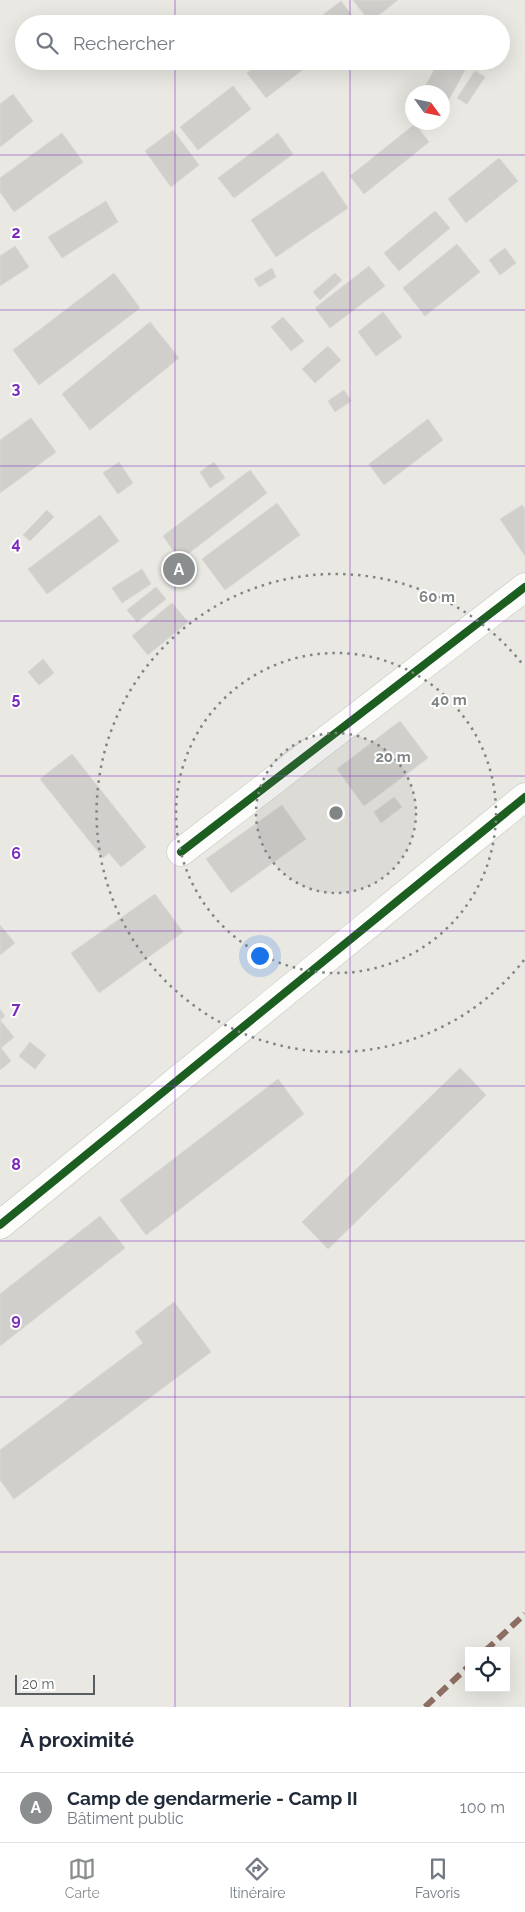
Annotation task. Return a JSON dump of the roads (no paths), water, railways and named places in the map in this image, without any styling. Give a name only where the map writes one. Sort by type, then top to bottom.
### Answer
[{"type":"street","points":[[181,852],[525,587]]},
{"type":"street","points":[[0,1225],[525,796]]},
{"type":"place","name":"Camp de gendarmerie - Camp II","points":[[179,569]]}]
